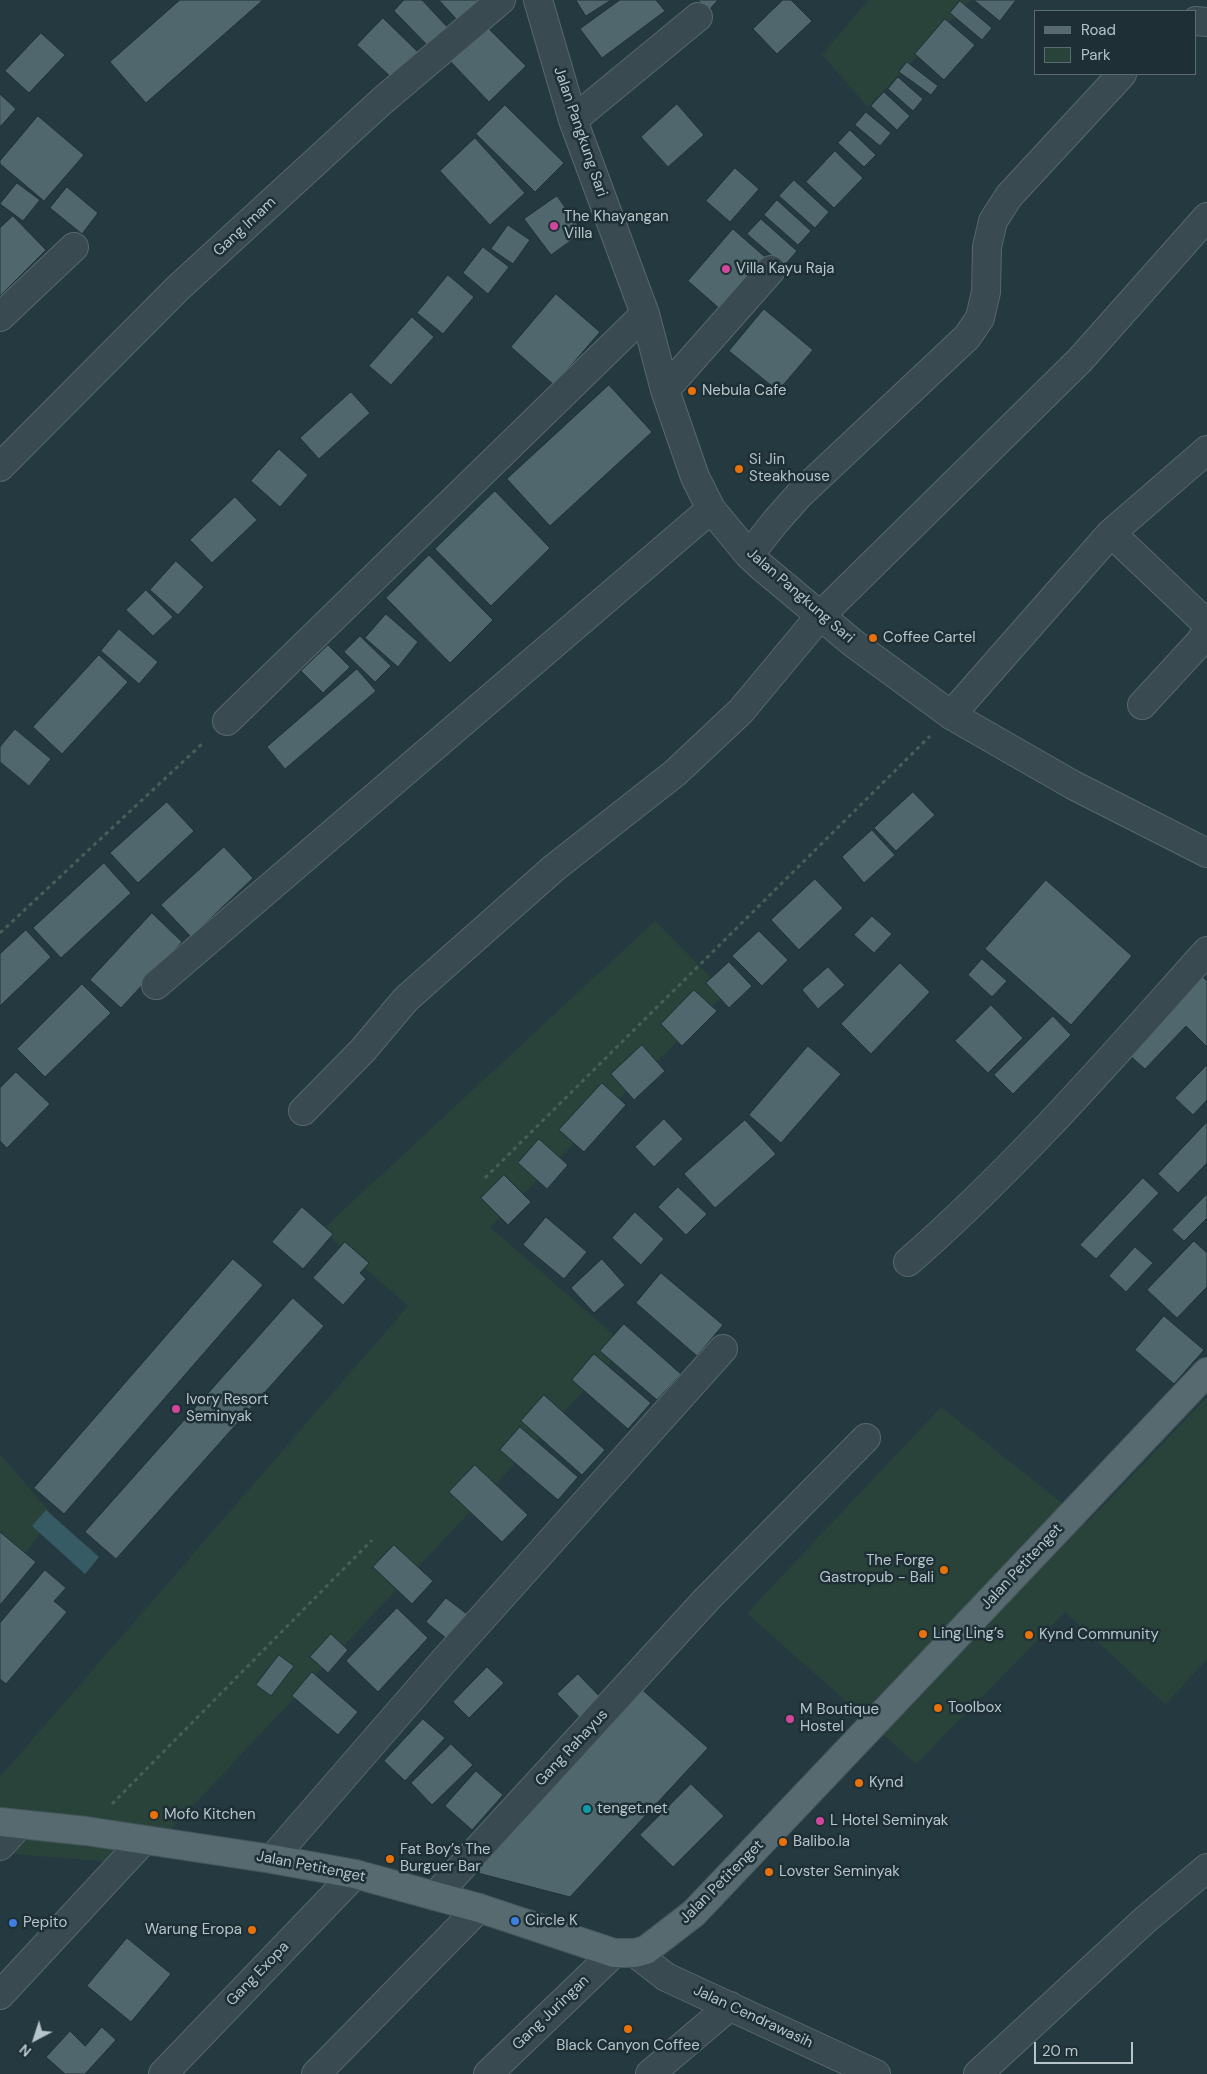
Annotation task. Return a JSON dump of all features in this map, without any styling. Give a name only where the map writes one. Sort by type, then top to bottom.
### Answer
[{"type":"main road","name":"Jalan Petitenget","points":[[10,1823],[86,1831],[272,1859],[355,1874],[479,1908],[624,1953],[646,1950],[694,1913],[1207,1372]]},
{"type":"street","name":"Gang Imam","points":[[0,467],[178,288],[382,101],[501,0]]},
{"type":"street","name":"Jalan Pangkung Sari","points":[[538,0],[573,120],[645,314],[665,390],[695,477],[711,509],[749,555],[820,616],[889,671],[951,714],[1073,785],[1207,853]]},
{"type":"street","points":[[573,120],[698,17]]},
{"type":"street","points":[[749,555],[799,495],[967,337],[980,318],[986,292],[987,247],[993,221],[1010,196],[1121,75]]},
{"type":"street","points":[[302,1111],[363,1050],[406,999],[554,868],[675,773],[741,711],[820,616],[1080,360],[1207,217]]},
{"type":"street","points":[[0,317],[74,247]]},
{"type":"street","points":[[665,390],[771,270]]},
{"type":"street","points":[[227,721],[645,314]]},
{"type":"street","points":[[951,714],[1111,533],[1207,450]]},
{"type":"street","points":[[156,984],[711,509]]},
{"type":"street","points":[[1111,533],[1203,620],[1207,630],[1200,642],[1142,705]]},
{"type":"street","points":[[908,1262],[961,1215],[1066,1108],[1207,951]]},
{"type":"street","points":[[272,1859],[442,1663],[723,1349]]},
{"type":"street","name":"Gang Rahayus","points":[[435,1896],[707,1599],[866,1438]]},
{"type":"street","points":[[0,1846],[10,1823]]},
{"type":"street","points":[[0,1995],[143,1841]]},
{"type":"street","points":[[978,2074],[1145,1920],[1207,1868]]},
{"type":"street","name":"Gang Exopa","points":[[163,2074],[355,1874]]},
{"type":"street","points":[[316,2074],[479,1908]]},
{"type":"street","name":"Jalan Cendrawasih","points":[[624,1953],[666,1977],[876,2074]]},
{"type":"street","name":"Gang Juringan","points":[[488,2074],[624,1953]]},
{"type":"street","points":[[650,2074],[730,2006]]},
{"type":"path","points":[[485,1178],[951,714]]},
{"type":"path","points":[[0,933],[227,721]]},
{"type":"path","points":[[86,1831],[372,1540]]},
{"type":"green space","points":[[868,0],[971,0],[868,107],[822,55]]},
{"type":"green space","points":[[655,921],[726,993],[490,1227],[626,1346],[138,1864],[0,1853],[0,1777],[408,1306],[322,1230]]},
{"type":"green space","points":[[1207,1397],[1207,1660],[1165,1704],[1065,1612],[916,1764],[747,1613],[941,1407],[1087,1523]]},
{"type":"green space","points":[[0,1454],[53,1516],[0,1587]]},
{"type":"water","points":[[46,1510],[99,1557],[85,1574],[32,1526]]},
{"type":"building","points":[[180,0],[263,0],[146,103],[110,62]]},
{"type":"building","points":[[404,0],[422,0],[452,32],[433,51],[394,11]]},
{"type":"building","points":[[439,0],[488,0],[464,27]]},
{"type":"building","points":[[576,0],[611,0],[586,16]]},
{"type":"building","points":[[620,0],[656,0],[665,11],[602,58],[580,29]]},
{"type":"building","points":[[698,0],[718,0],[709,10]]},
{"type":"building","points":[[783,0],[791,0],[812,21],[777,54],[753,29]]},
{"type":"building","points":[[974,0],[1016,0],[1000,21]]},
{"type":"building","points":[[960,1],[992,28],[982,40],[950,13]]},
{"type":"building","points":[[383,18],[420,54],[395,81],[357,45]]},
{"type":"building","points":[[945,19],[975,45],[944,80],[915,54]]},
{"type":"building","points":[[485,25],[526,66],[489,102],[449,60]]},
{"type":"building","points":[[41,33],[65,55],[29,93],[5,71]]},
{"type":"building","points":[[907,62],[938,86],[931,95],[899,72]]},
{"type":"building","points":[[898,77],[923,99],[913,111],[888,89]]},
{"type":"building","points":[[884,92],[910,116],[897,130],[871,106]]},
{"type":"building","points":[[0,94],[16,109],[0,127]]},
{"type":"building","points":[[677,104],[704,135],[668,167],[641,137]]},
{"type":"building","points":[[505,105],[564,163],[535,192],[476,134]]},
{"type":"building","points":[[866,112],[891,133],[880,146],[855,125]]},
{"type":"building","points":[[38,116],[84,155],[44,201],[0,164],[0,161]]},
{"type":"building","points":[[850,130],[876,155],[864,167],[838,143]]},
{"type":"building","points":[[475,138],[525,193],[490,225],[440,171]]},
{"type":"building","points":[[835,151],[863,178],[834,208],[806,182]]},
{"type":"building","points":[[735,168],[759,189],[730,222],[706,201]]},
{"type":"building","points":[[794,180],[829,212],[815,228],[779,196]]},
{"type":"building","points":[[17,183],[40,200],[23,221],[0,204]]},
{"type":"building","points":[[67,187],[98,213],[82,234],[50,208]]},
{"type":"building","name":"The Khayangan Villa","points":[[557,196],[583,232],[551,255],[524,219]]},
{"type":"building","points":[[777,200],[811,231],[798,245],[764,215]]},
{"type":"building","points":[[13,216],[46,250],[0,296],[0,228]]},
{"type":"building","points":[[761,219],[797,251],[784,266],[747,234]]},
{"type":"building","points":[[508,225],[530,240],[513,264],[491,249]]},
{"type":"building","name":"Villa Kayu Raja","points":[[733,229],[765,257],[720,309],[688,281]]},
{"type":"building","points":[[483,247],[509,267],[488,294],[463,273]]},
{"type":"building","points":[[448,275],[474,297],[443,334],[417,313]]},
{"type":"building","points":[[556,294],[600,332],[554,385],[511,347]]},
{"type":"building","points":[[764,309],[813,350],[778,391],[729,351]]},
{"type":"building","points":[[412,317],[434,337],[391,385],[369,366]]},
{"type":"building","points":[[609,385],[652,432],[550,526],[507,479]]},
{"type":"building","points":[[351,392],[370,413],[319,459],[300,438]]},
{"type":"building","points":[[279,449],[308,475],[280,507],[251,481]]},
{"type":"building","points":[[495,491],[550,548],[491,606],[435,549]]},
{"type":"building","points":[[235,497],[257,520],[212,563],[190,540]]},
{"type":"building","points":[[429,555],[493,620],[450,663],[386,598]]},
{"type":"building","points":[[176,561],[204,587],[178,615],[150,590]]},
{"type":"building","points":[[146,590],[173,617],[153,636],[126,610]]},
{"type":"building","points":[[386,614],[418,642],[398,667],[365,638]]},
{"type":"building","points":[[119,629],[158,662],[139,684],[101,651]]},
{"type":"building","points":[[360,636],[391,666],[375,682],[344,652]]},
{"type":"building","points":[[328,645],[350,667],[323,693],[301,671]]},
{"type":"building","points":[[99,655],[128,682],[62,754],[33,727]]},
{"type":"building","points":[[357,669],[376,691],[285,769],[267,747]]},
{"type":"building","points":[[15,729],[51,759],[29,786],[0,762],[0,747]]},
{"type":"building","points":[[913,792],[935,815],[896,851],[874,828]]},
{"type":"building","points":[[167,802],[194,831],[138,883],[110,853]]},
{"type":"building","points":[[872,830],[895,855],[864,883],[842,857]]},
{"type":"building","points":[[224,847],[253,878],[191,937],[161,905]]},
{"type":"building","points":[[104,863],[131,893],[61,958],[33,928]]},
{"type":"building","points":[[815,879],[843,908],[799,950],[771,920]]},
{"type":"building","points":[[1046,880],[1132,956],[1071,1025],[985,949]]},
{"type":"building","points":[[152,913],[182,942],[121,1008],[90,980]]},
{"type":"building","points":[[872,916],[892,934],[874,953],[854,935]]},
{"type":"building","points":[[26,930],[51,957],[0,1006],[0,954]]},
{"type":"building","points":[[759,931],[788,960],[762,986],[732,956]]},
{"type":"building","points":[[982,959],[1007,981],[992,997],[968,975]]},
{"type":"building","points":[[729,962],[752,986],[729,1008],[706,983]]},
{"type":"building","points":[[900,963],[930,992],[871,1054],[841,1024]]},
{"type":"building","points":[[828,967],[845,985],[818,1009],[802,990]]},
{"type":"building","points":[[1201,975],[1207,981],[1207,1047],[1186,1026],[1145,1069],[1127,1053]]},
{"type":"building","points":[[82,984],[111,1013],[45,1077],[17,1049]]},
{"type":"building","points":[[694,990],[717,1011],[682,1046],[661,1024]]},
{"type":"building","points":[[991,1005],[1023,1038],[988,1073],[955,1041]]},
{"type":"building","points":[[1053,1016],[1071,1035],[1013,1094],[994,1075]]},
{"type":"building","points":[[642,1045],[665,1071],[634,1100],[611,1074]]},
{"type":"building","points":[[808,1046],[841,1074],[781,1143],[749,1115]]},
{"type":"building","points":[[1207,1065],[1207,1100],[1193,1115],[1175,1098]]},
{"type":"building","points":[[16,1072],[50,1104],[7,1148],[0,1141],[0,1088]]},
{"type":"building","points":[[602,1083],[626,1105],[584,1152],[559,1130]]},
{"type":"building","points":[[664,1119],[683,1139],[654,1167],[635,1147]]},
{"type":"building","points":[[745,1120],[776,1154],[715,1208],[684,1174]]},
{"type":"building","points":[[1207,1122],[1207,1163],[1178,1193],[1158,1174]]},
{"type":"building","points":[[539,1139],[568,1165],[547,1189],[518,1163]]},
{"type":"building","points":[[504,1175],[531,1202],[508,1225],[481,1198]]},
{"type":"building","points":[[1143,1178],[1159,1193],[1096,1259],[1080,1245]]},
{"type":"building","points":[[678,1187],[707,1214],[686,1235],[658,1207]]},
{"type":"building","points":[[1207,1194],[1207,1218],[1184,1241],[1172,1230]]},
{"type":"building","points":[[302,1207],[333,1234],[303,1269],[272,1242]]},
{"type":"building","points":[[635,1212],[664,1239],[641,1265],[612,1238]]},
{"type":"building","points":[[546,1217],[587,1252],[564,1279],[523,1245]]},
{"type":"building","points":[[1194,1241],[1207,1253],[1207,1287],[1177,1318],[1147,1290]]},
{"type":"building","points":[[345,1242],[369,1263],[360,1273],[366,1279],[343,1305],[313,1278]]},
{"type":"building","points":[[1135,1247],[1153,1263],[1126,1292],[1109,1276]]},
{"type":"building","points":[[233,1259],[263,1285],[64,1514],[34,1488]]},
{"type":"building","points":[[602,1259],[625,1285],[594,1313],[571,1288]]},
{"type":"building","points":[[661,1273],[723,1325],[697,1356],[636,1303]]},
{"type":"building","points":[[293,1298],[324,1326],[116,1559],[85,1532]]},
{"type":"building","points":[[1164,1316],[1204,1350],[1174,1384],[1135,1350]]},
{"type":"building","points":[[624,1324],[681,1374],[657,1400],[600,1351]]},
{"type":"building","points":[[594,1354],[651,1403],[628,1429],[572,1380]]},
{"type":"building","points":[[544,1395],[605,1450],[582,1475],[521,1421]]},
{"type":"building","points":[[520,1427],[578,1477],[558,1500],[500,1450]]},
{"type":"building","points":[[475,1465],[528,1515],[502,1542],[449,1492]]},
{"type":"building","points":[[0,1532],[36,1562],[0,1605]]},
{"type":"building","points":[[394,1545],[433,1581],[412,1604],[373,1567]]},
{"type":"building","points":[[45,1570],[66,1588],[54,1601],[67,1612],[6,1684],[0,1679],[0,1623]]},
{"type":"building","points":[[446,1598],[467,1614],[447,1639],[426,1622]]},
{"type":"building","points":[[397,1608],[428,1638],[378,1692],[346,1661]]},
{"type":"building","points":[[331,1634],[348,1650],[328,1673],[310,1657]]},
{"type":"building","points":[[279,1655],[294,1666],[271,1696],[256,1685]]},
{"type":"building","points":[[487,1667],[504,1683],[469,1718],[453,1702]]},
{"type":"building","points":[[312,1672],[358,1712],[338,1735],[292,1696]]},
{"type":"building","points":[[578,1674],[605,1702],[584,1722],[557,1694]]},
{"type":"building","name":"tenget.net","points":[[638,1686],[708,1748],[570,1897],[466,1870]]},
{"type":"building","points":[[423,1719],[445,1738],[405,1781],[384,1761]]},
{"type":"building","points":[[451,1744],[473,1765],[432,1805],[411,1783]]},
{"type":"building","points":[[476,1771],[503,1795],[472,1830],[445,1806]]},
{"type":"building","points":[[691,1784],[724,1816],[673,1867],[640,1835]]},
{"type":"building","points":[[127,1938],[171,1974],[131,2022],[87,1986]]},
{"type":"building","points":[[102,2027],[116,2040],[85,2074],[65,2074],[46,2057],[70,2031],[85,2046]]},
{"type":"place","name":"The Khayangan Villa","points":[[554,226]]},
{"type":"place","name":"Villa Kayu Raja","points":[[726,269]]},
{"type":"place","name":"Nebula Cafe","points":[[692,391]]},
{"type":"place","name":"Si Jin Steakhouse","points":[[739,469]]},
{"type":"place","name":"Coffee Cartel","points":[[873,638]]},
{"type":"place","name":"Ivory Resort Seminyak","points":[[176,1409]]},
{"type":"place","name":"The Forge Gastropub - Bali","points":[[944,1570]]},
{"type":"place","name":"Ling Ling’s","points":[[923,1634]]},
{"type":"place","name":"Kynd Community","points":[[1029,1635]]},
{"type":"place","name":"Toolbox","points":[[938,1708]]},
{"type":"place","name":"M Boutique Hostel","points":[[790,1719]]},
{"type":"place","name":"Kynd","points":[[859,1783]]},
{"type":"place","name":"tenget.net","points":[[587,1809]]},
{"type":"place","name":"Mofo Kitchen","points":[[154,1815]]},
{"type":"place","name":"L Hotel Seminyak","points":[[820,1821]]},
{"type":"place","name":"Balibo.la","points":[[783,1842]]},
{"type":"place","name":"Fat Boy’s The Burguer Bar","points":[[390,1859]]},
{"type":"place","name":"Lovster Seminyak","points":[[769,1872]]},
{"type":"place","name":"Circle K","points":[[515,1921]]},
{"type":"place","name":"Pepito","points":[[13,1923]]},
{"type":"place","name":"Warung Eropa","points":[[252,1930]]},
{"type":"place","name":"Black Canyon Coffee","points":[[628,2029]]}]
